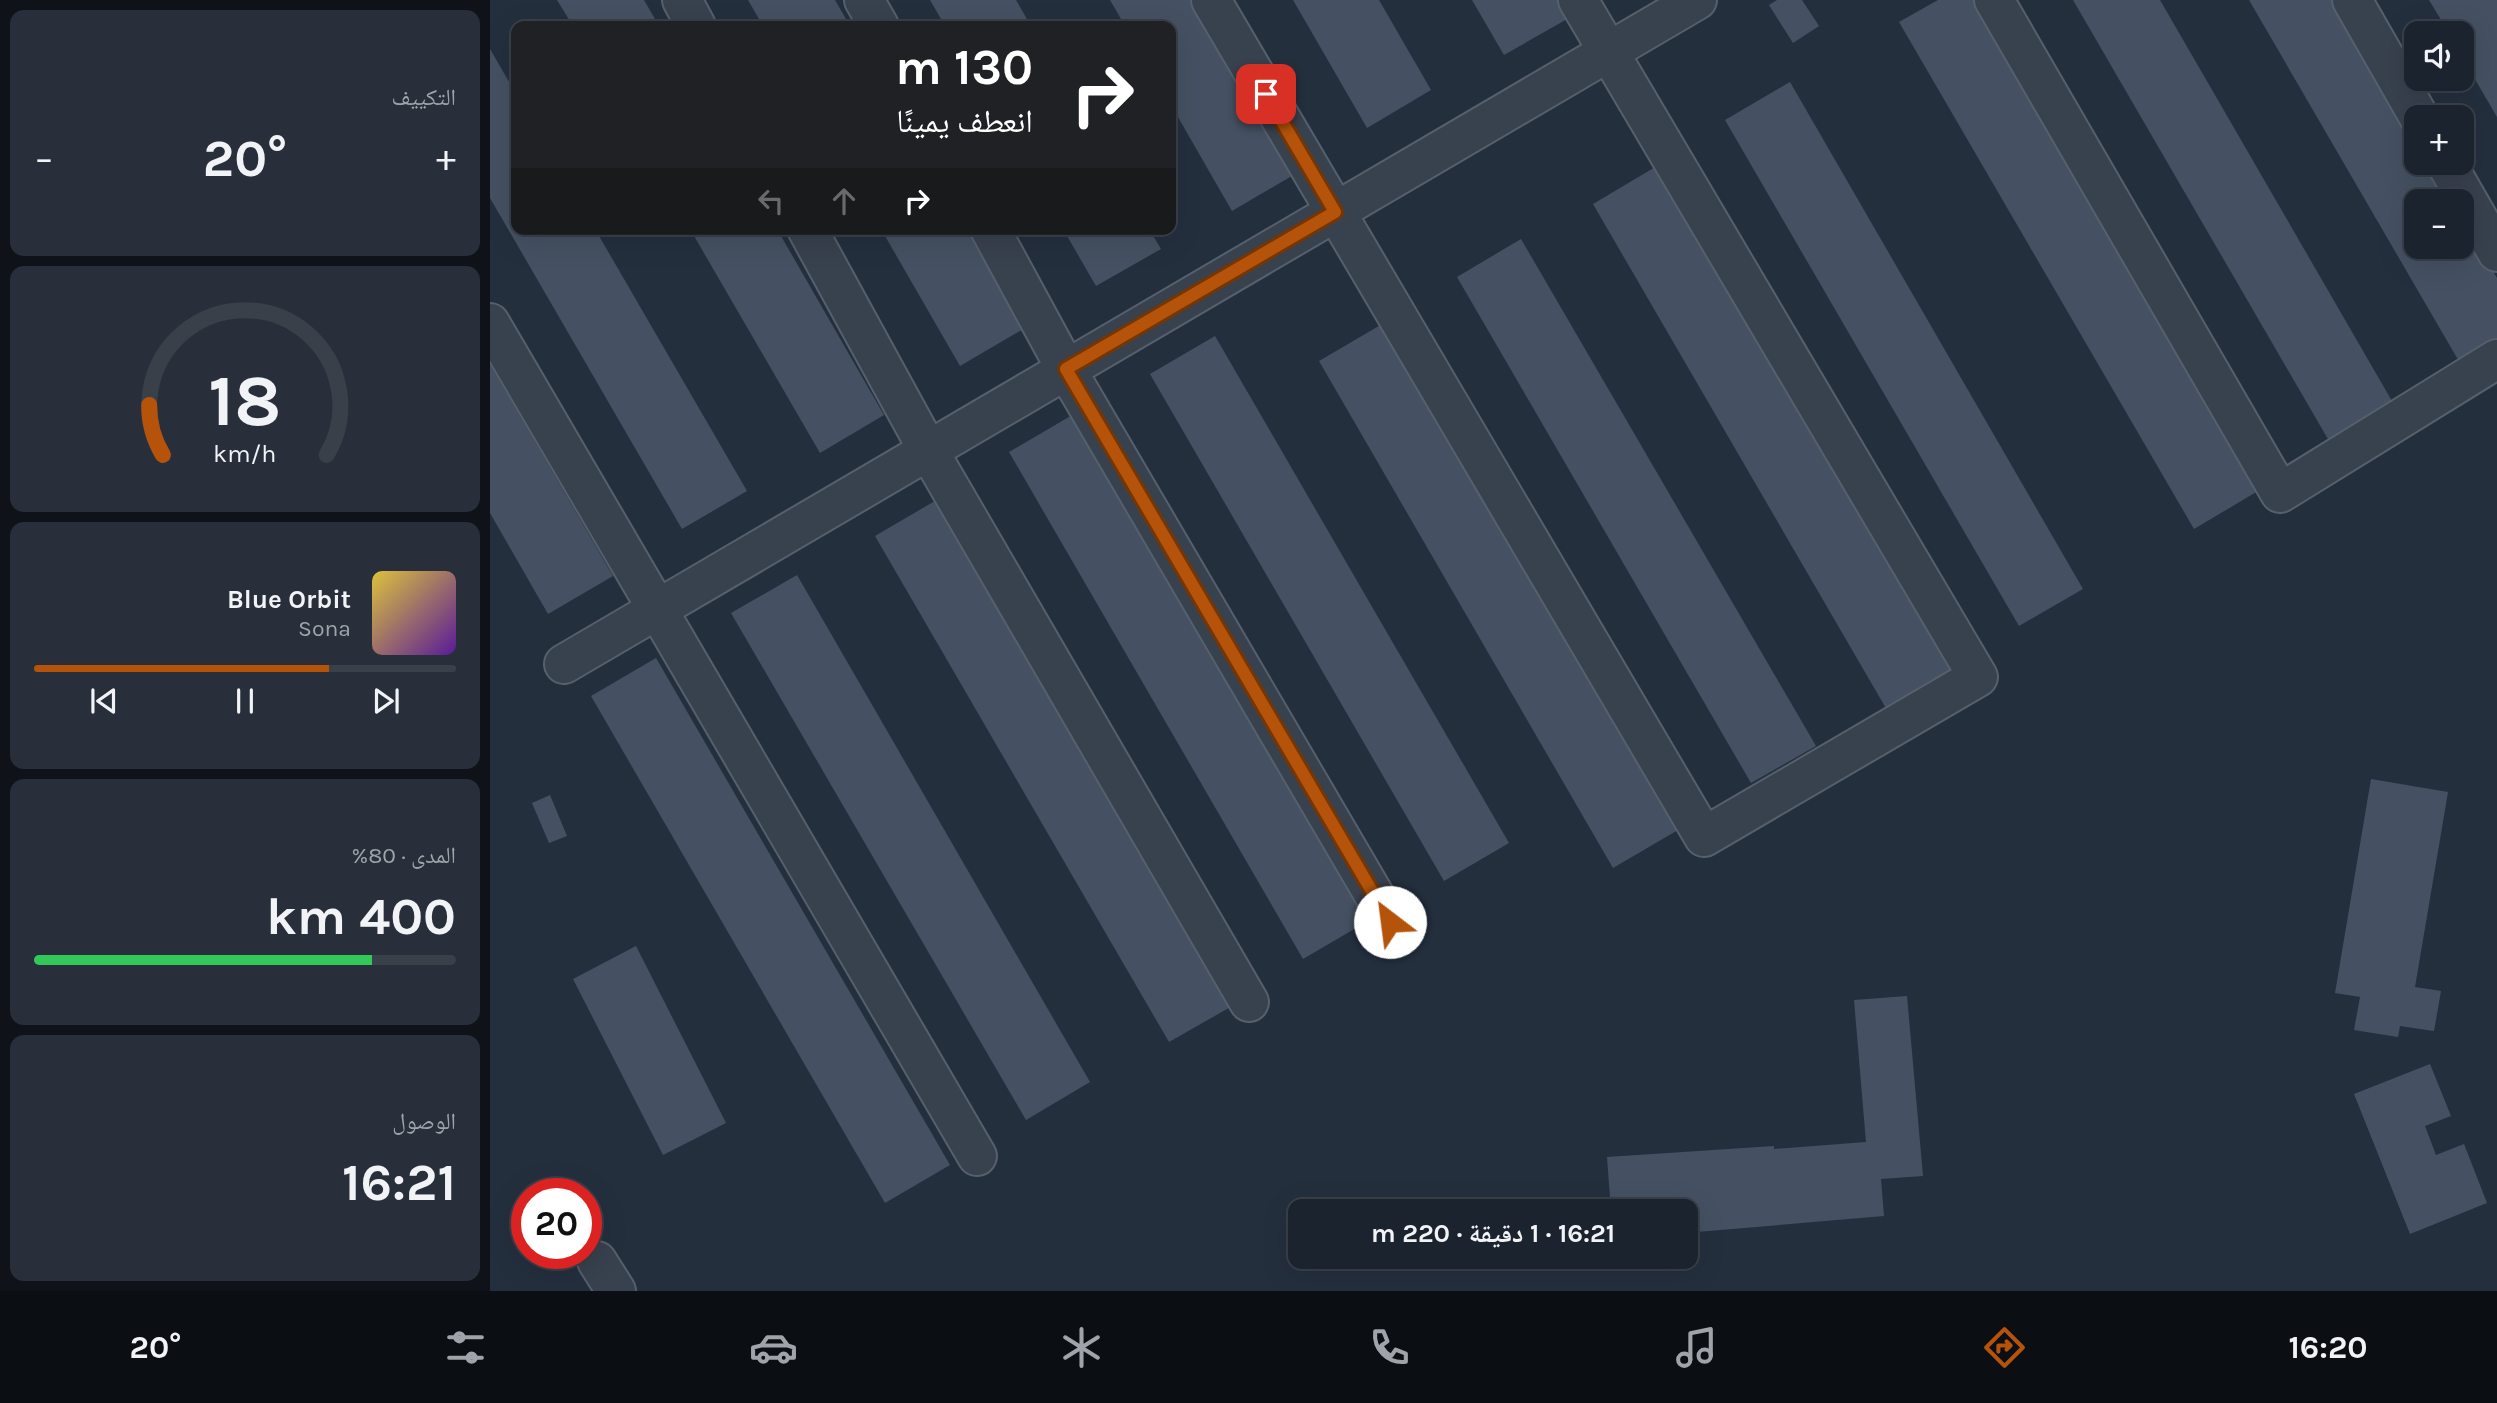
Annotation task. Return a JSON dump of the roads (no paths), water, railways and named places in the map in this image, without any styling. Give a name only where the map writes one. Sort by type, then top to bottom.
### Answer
[{"type":"lane","points":[[682,0],[693,21]]},
{"type":"lane","points":[[864,0],[876,21]]},
{"type":"lane","points":[[1211,0],[1704,837],[1978,677],[1578,0]]},
{"type":"lane","points":[[564,664],[1697,0]]},
{"type":"lane","points":[[1994,0],[2280,493],[2497,359]]},
{"type":"lane","points":[[2352,0],[2412,105]]},
{"type":"lane","points":[[2452,175],[2497,252]]},
{"type":"lane","points":[[810,235],[928,450],[1249,1002]]},
{"type":"lane","points":[[993,235],[1066,369],[1390,922]]},
{"type":"lane","points":[[490,323],[977,1156]]}]
